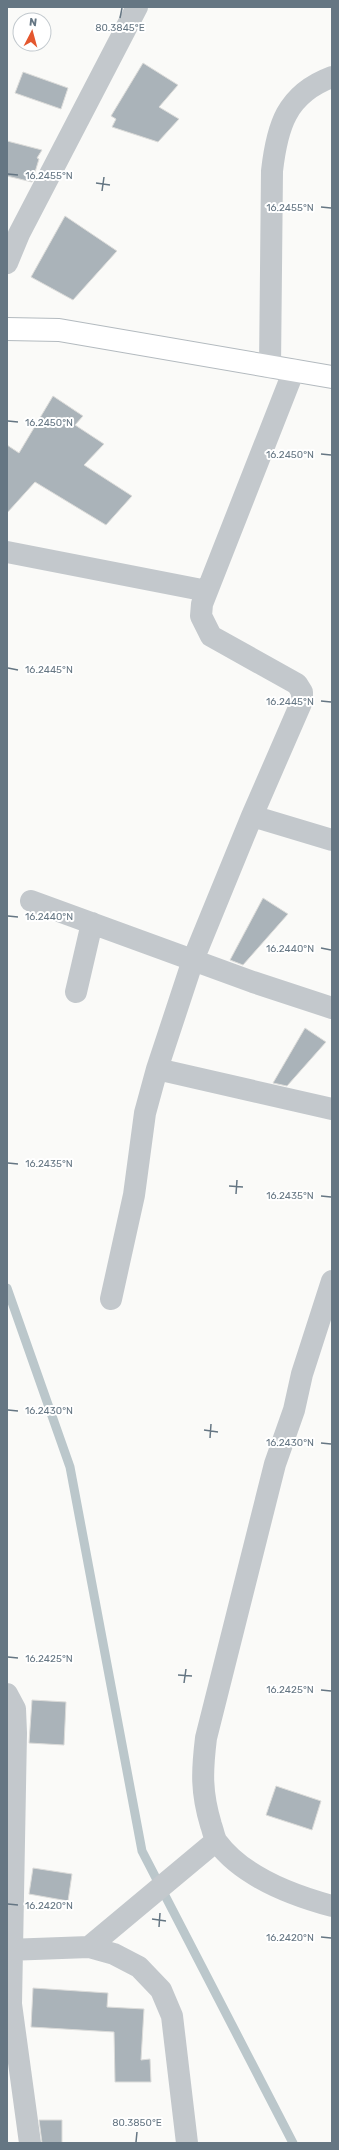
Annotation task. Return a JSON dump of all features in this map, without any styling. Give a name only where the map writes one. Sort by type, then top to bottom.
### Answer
[{"type":"street","points":[[7,263],[19,234],[137,7]]},
{"type":"street","points":[[270,367],[272,171],[274,149],[281,123],[292,104],[305,92],[332,77]]},
{"type":"street","points":[[7,329],[58,330],[270,367],[332,376]]},
{"type":"street","points":[[111,1299],[134,1195],[145,1113],[157,1069],[193,960],[252,816],[298,712],[302,692],[297,684],[211,636],[201,616],[202,604],[294,370]]},
{"type":"street","points":[[7,552],[207,592]]},
{"type":"street","points":[[252,816],[332,840]]},
{"type":"street","points":[[31,901],[193,960],[332,1008]]},
{"type":"street","points":[[76,992],[92,923]]},
{"type":"street","points":[[157,1069],[332,1109]]},
{"type":"street","points":[[332,1280],[302,1374],[294,1410],[275,1464],[206,1738],[201,1774],[206,1809],[216,1841],[237,1864],[265,1881],[332,1906]]},
{"type":"street","points":[[7,1694],[15,1709],[16,1733],[9,1950],[12,2004],[30,2143]]},
{"type":"street","points":[[89,1947],[216,1841]]},
{"type":"street","points":[[9,1950],[89,1947],[114,1954],[139,1967],[161,1990],[172,2016],[187,2143]]},
{"type":"building","points":[[143,63],[178,85],[159,107],[179,119],[158,142],[112,127],[116,119],[111,116]]},
{"type":"building","points":[[23,72],[68,88],[61,109],[15,93]]},
{"type":"building","points":[[7,141],[42,150],[37,158],[39,159],[32,182],[7,176]]},
{"type":"building","points":[[65,216],[117,251],[73,300],[31,277]]},
{"type":"building","points":[[53,396],[83,416],[75,425],[104,444],[84,465],[132,496],[106,525],[35,482],[7,513],[7,445],[19,453]]},
{"type":"building","points":[[263,898],[288,914],[243,965],[230,960]]},
{"type":"building","points":[[305,1028],[326,1042],[287,1086],[273,1083]]},
{"type":"building","points":[[32,1700],[66,1702],[64,1745],[29,1743]]},
{"type":"building","points":[[276,1786],[321,1801],[312,1830],[266,1815]]},
{"type":"building","points":[[33,1868],[72,1874],[68,1901],[29,1894]]},
{"type":"building","points":[[33,1988],[108,1993],[107,2007],[144,2009],[141,2060],[150,2059],[151,2082],[115,2082],[114,2032],[31,2027]]},
{"type":"building","points":[[39,2120],[62,2120],[62,2143],[42,2143]]},
{"type":"waterway","points":[[7,1288],[70,1467],[142,1851],[293,2143]]}]
